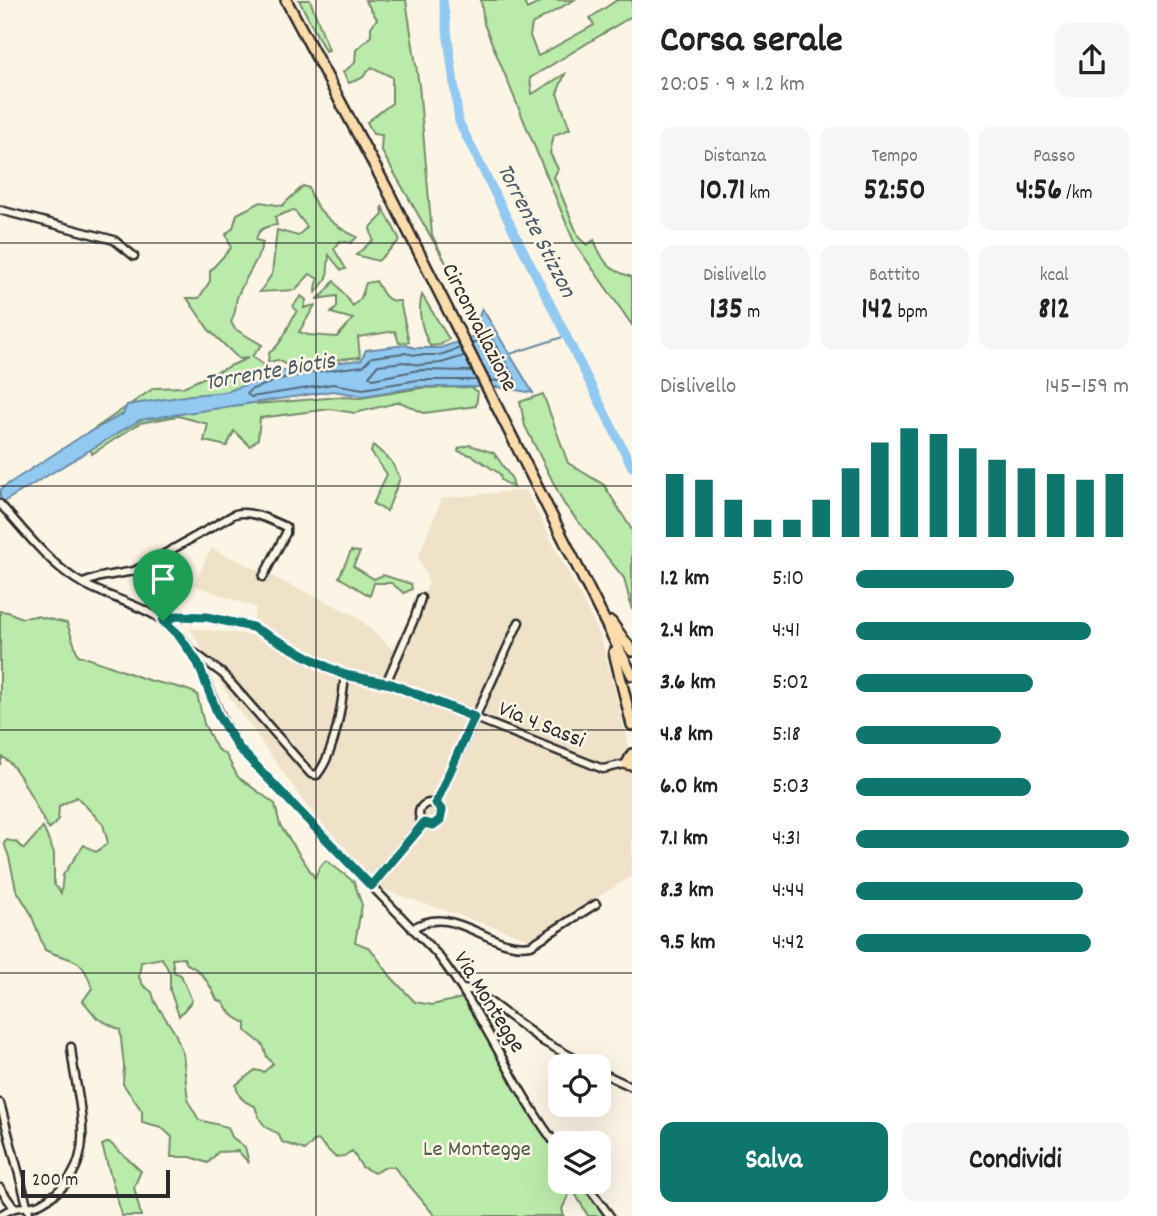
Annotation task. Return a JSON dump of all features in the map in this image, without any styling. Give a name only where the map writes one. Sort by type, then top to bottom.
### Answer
[{"type":"highway","name":"Circonvallazione","points":[[286,0],[329,78],[632,675]]},
{"type":"highway","points":[[592,596],[600,601],[618,635],[632,651]]},
{"type":"highway","points":[[592,596],[617,659],[632,725]]},
{"type":"highway","points":[[630,764],[632,754]]},
{"type":"street","points":[[0,210],[114,240],[134,256]]},
{"type":"street","name":"Via Montegge","points":[[0,504],[3,513],[55,563],[83,583],[147,610],[177,633],[198,663],[218,715],[238,747],[437,954],[463,989],[522,1093],[548,1132]]},
{"type":"street","points":[[83,583],[134,571],[235,514],[244,512],[286,527],[286,533],[263,577]]},
{"type":"street","points":[[386,683],[421,598]]},
{"type":"street","name":"Via 4 Sassi","points":[[163,621],[177,616],[207,617],[252,627],[345,675],[386,683],[603,769],[630,764]]},
{"type":"street","points":[[438,800],[423,804],[419,810],[419,818],[424,823],[433,825],[440,820],[442,811],[438,800],[519,622]]},
{"type":"street","points":[[190,650],[223,674],[311,774],[317,775],[328,754],[342,704],[345,675]]},
{"type":"street","points":[[371,886],[424,823]]},
{"type":"street","points":[[412,929],[423,922],[446,920],[501,943],[520,947],[531,945],[596,904]]},
{"type":"street","points":[[463,989],[475,991],[544,1042],[566,1054]]},
{"type":"street","points":[[0,1215],[14,1208],[41,1203],[65,1184],[83,1151],[83,1131],[71,1047]]},
{"type":"street","points":[[611,1076],[632,1087]]},
{"type":"street","points":[[0,1103],[30,1216]]},
{"type":"street","points":[[0,1188],[14,1208]]},
{"type":"street","points":[[594,1194],[610,1216]]},
{"type":"shaded area","points":[[526,490],[601,637],[627,738],[632,782],[632,876],[530,939],[384,890],[308,808],[224,689],[190,628],[251,635],[256,608],[194,585],[211,548],[355,615],[392,649],[429,583],[418,557],[442,498]]},
{"type":"green space","points":[[299,0],[310,0],[329,50],[325,51]]},
{"type":"green space","points":[[365,0],[406,0],[419,85],[432,235],[446,263],[381,150],[382,135],[373,134],[367,122],[392,103],[392,77],[372,67],[362,78],[349,83],[343,72],[355,63],[356,50],[371,36],[371,27],[377,19]]},
{"type":"green space","points":[[481,0],[523,0],[527,9],[545,0],[574,0],[532,24],[530,36],[538,56],[594,25],[590,18],[617,0],[632,0],[632,16],[530,78],[532,94],[565,74],[557,93],[570,129],[554,135],[550,153],[558,169],[554,177],[579,238],[587,245],[594,240],[607,264],[632,277],[632,325],[574,242],[484,24]]},
{"type":"green space","points":[[303,186],[309,188],[316,204],[327,218],[357,237],[351,243],[340,241],[334,249],[346,269],[341,270],[329,255],[327,278],[315,294],[318,279],[310,274],[295,290],[260,292],[272,274],[277,230],[298,236],[307,227],[294,210],[275,217],[277,225],[266,227],[259,233],[256,240],[263,242],[261,249],[238,295],[231,322],[235,329],[262,345],[252,356],[270,370],[253,384],[257,404],[340,397],[361,398],[421,388],[471,387],[478,392],[476,406],[424,413],[400,402],[355,413],[330,409],[260,418],[258,439],[250,446],[234,431],[227,446],[204,441],[208,424],[178,416],[140,423],[92,454],[87,434],[154,388],[183,387],[248,358],[239,359],[209,330],[187,298],[199,298],[210,281],[210,271],[231,248],[226,234],[233,228],[237,214],[261,202],[282,206]]},
{"type":"green space","points":[[382,206],[400,240],[378,261],[356,255],[373,240],[370,228],[383,215]]},
{"type":"green space","points":[[334,281],[353,306],[361,298],[366,283],[376,281],[388,298],[400,301],[409,342],[399,343],[395,331],[358,337],[360,357],[294,364],[285,364],[278,360],[268,362],[269,353],[282,339],[297,311],[293,306],[301,296],[306,300],[304,308],[315,305],[299,332],[337,337],[353,319],[331,313],[337,307],[337,296],[316,299],[324,294]]},
{"type":"green space","points":[[422,295],[449,339],[440,345],[430,346],[425,334],[420,314]]},
{"type":"green space","points":[[543,394],[568,463],[604,485],[632,530],[632,610],[624,578],[564,504],[525,426],[520,402]]},
{"type":"green space","points":[[373,445],[391,461],[400,478],[387,511],[373,504],[387,474],[371,452]]},
{"type":"green space","points":[[470,445],[494,453],[512,479],[514,488],[501,480],[500,474],[473,456],[458,451],[459,448]]},
{"type":"green space","points":[[351,551],[360,552],[353,566],[374,579],[383,575],[411,584],[412,589],[404,593],[391,583],[374,583],[370,596],[339,577]]},
{"type":"green space","points":[[0,611],[22,618],[36,616],[67,623],[78,655],[197,694],[204,724],[217,749],[226,755],[238,777],[275,804],[280,825],[315,878],[326,860],[354,882],[362,905],[355,942],[370,948],[392,978],[415,1002],[432,1005],[467,997],[485,1027],[505,1072],[548,1133],[548,1194],[569,1194],[562,1209],[564,1216],[435,1216],[394,1167],[386,1167],[374,1173],[362,1167],[352,1151],[335,1157],[318,1140],[305,1150],[282,1142],[278,1133],[263,1123],[255,1106],[242,1098],[236,1085],[255,1070],[264,1072],[273,1064],[263,1045],[246,1031],[246,1023],[232,1015],[223,1002],[217,1000],[205,979],[187,964],[184,958],[172,959],[174,972],[181,975],[192,1001],[179,1016],[170,990],[170,973],[162,958],[141,962],[139,977],[143,985],[152,992],[155,1002],[175,1033],[183,1054],[188,1101],[199,1120],[228,1127],[232,1137],[245,1147],[249,1163],[238,1151],[218,1152],[208,1163],[191,1157],[171,1157],[172,1137],[161,1127],[142,1122],[142,1111],[123,1084],[120,1030],[97,1018],[83,1001],[92,988],[84,969],[75,961],[45,950],[30,912],[16,889],[4,843],[7,840],[16,842],[24,849],[43,827],[54,853],[54,884],[61,893],[63,875],[84,845],[96,852],[108,843],[103,824],[77,797],[59,806],[58,821],[49,829],[15,769],[2,757],[0,765]]},
{"type":"green space","points":[[109,1142],[141,1171],[134,1187],[141,1216],[122,1216],[102,1145]]},
{"type":"green space","name":"Le Montegge","points":[[592,1194],[608,1216],[588,1216],[576,1195]]},
{"type":"water","points":[[482,308],[533,393],[497,387],[418,387],[363,396],[333,391],[140,420],[0,504],[0,490],[5,486],[82,436],[123,414],[127,405],[226,392],[282,371],[361,360],[366,350],[405,345],[415,348],[440,348],[472,337]]},
{"type":"waterway","name":"Torrente Stizzon","points":[[443,0],[459,122],[632,467]]},
{"type":"waterway","name":"Torrente Biotis","points":[[510,354],[566,336]]},
{"type":"route","points":[[177,616],[207,617],[252,627],[345,675],[391,684],[474,717],[436,803],[442,811],[440,820],[433,825],[424,823],[371,886],[238,747],[218,715],[198,663],[177,633],[163,621],[177,616]]}]
